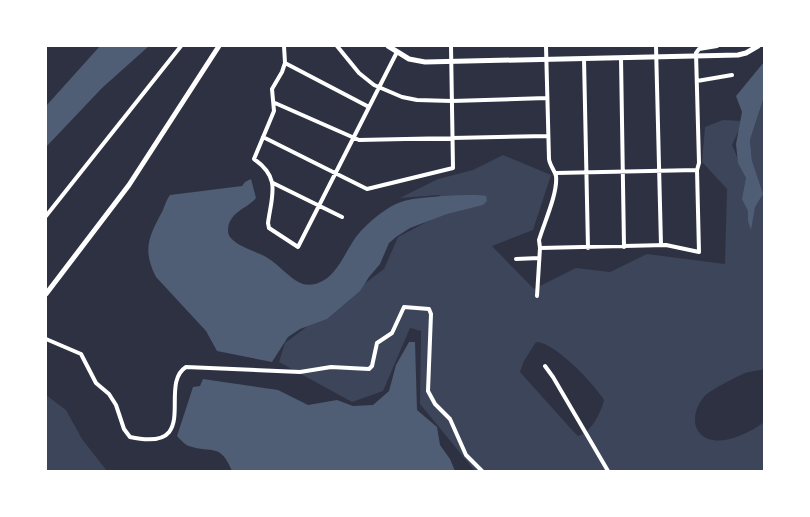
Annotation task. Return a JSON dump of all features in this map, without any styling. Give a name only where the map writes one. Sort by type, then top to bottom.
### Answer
[{"type":"street","points":[[46,216],[181,46]]},
{"type":"street","points":[[46,294],[129,185],[219,46]]},
{"type":"street","points":[[284,46],[285,63],[282,72],[272,89],[275,103],[274,111],[254,159],[263,165],[271,176],[273,183],[268,223],[269,228],[298,247],[397,52]]},
{"type":"street","points":[[337,46],[359,73],[379,87],[402,97],[417,100],[452,101],[547,98]]},
{"type":"street","points":[[388,46],[409,58],[424,62],[738,55],[746,53],[758,46]]},
{"type":"street","points":[[263,137],[336,172],[367,189],[453,168],[451,46]]},
{"type":"street","points":[[537,296],[540,248],[539,240],[557,184],[556,173],[550,163],[547,136],[546,46]]},
{"type":"street","points":[[656,46],[661,245]]},
{"type":"street","points":[[540,248],[661,245],[699,252],[697,170],[699,164],[696,53],[699,49],[717,46]]},
{"type":"street","points":[[621,58],[624,247]]},
{"type":"street","points":[[584,59],[588,248]]},
{"type":"street","points":[[285,63],[369,107]]},
{"type":"street","points":[[696,81],[732,75]]},
{"type":"street","points":[[275,103],[281,104],[359,140],[547,136]]},
{"type":"street","points":[[556,173],[697,170]]},
{"type":"street","points":[[273,183],[342,217]]},
{"type":"street","points":[[516,259],[539,258]]},
{"type":"street","points":[[46,338],[81,354],[96,383],[109,394],[116,405],[124,429],[130,437],[154,440],[163,438],[169,431],[175,411],[177,378],[181,371],[186,367],[300,372],[331,367],[369,369],[372,366],[377,343],[392,333],[404,307],[429,309],[431,314],[428,391],[435,404],[450,419],[457,431],[466,455],[482,471]]},
{"type":"street","points":[[544,366],[553,377],[608,471]]},
{"type":"shaded area","points":[[100,46],[149,46],[102,88],[46,147],[46,106]]},
{"type":"shaded area","points":[[764,62],[764,97],[750,140],[752,161],[763,194],[755,207],[751,230],[748,221],[748,211],[742,199],[746,178],[738,163],[736,144],[742,112],[736,96]]},
{"type":"shaded area","points":[[764,97],[764,369],[743,374],[706,395],[698,406],[695,414],[695,422],[701,434],[707,438],[725,440],[740,436],[764,422],[764,471],[475,471],[420,404],[421,331],[410,328],[383,391],[352,402],[279,362],[285,343],[384,269],[398,237],[453,208],[439,195],[400,198],[438,179],[473,170],[503,155],[551,175],[533,230],[492,246],[534,289],[576,268],[610,272],[647,254],[725,264],[727,189],[702,162],[705,127],[723,120],[743,121],[732,145],[746,178],[752,161],[750,140]],"holes":[[[536,342],[544,344],[563,356],[573,365],[592,384],[604,400],[601,410],[592,426],[583,434],[578,436],[520,372],[524,361]]]},
{"type":"shaded area","points":[[251,179],[256,198],[231,219],[228,231],[229,236],[243,247],[266,257],[293,279],[306,285],[318,283],[331,274],[337,268],[360,232],[380,214],[398,203],[420,198],[458,195],[486,196],[487,201],[483,205],[447,214],[410,228],[396,237],[389,243],[380,264],[360,291],[327,319],[300,329],[288,337],[272,362],[217,351],[206,331],[156,277],[149,259],[148,251],[154,228],[170,195],[242,186],[245,182]]},
{"type":"shaded area","points":[[409,342],[415,342],[417,410],[437,427],[440,445],[450,459],[455,471],[232,471],[228,462],[219,452],[187,445],[177,436],[193,387],[200,386],[203,379],[278,390],[308,405],[337,400],[353,406],[373,405],[389,391],[396,365]]},
{"type":"shaded area","points":[[46,395],[66,410],[82,439],[107,471],[46,471]]}]
